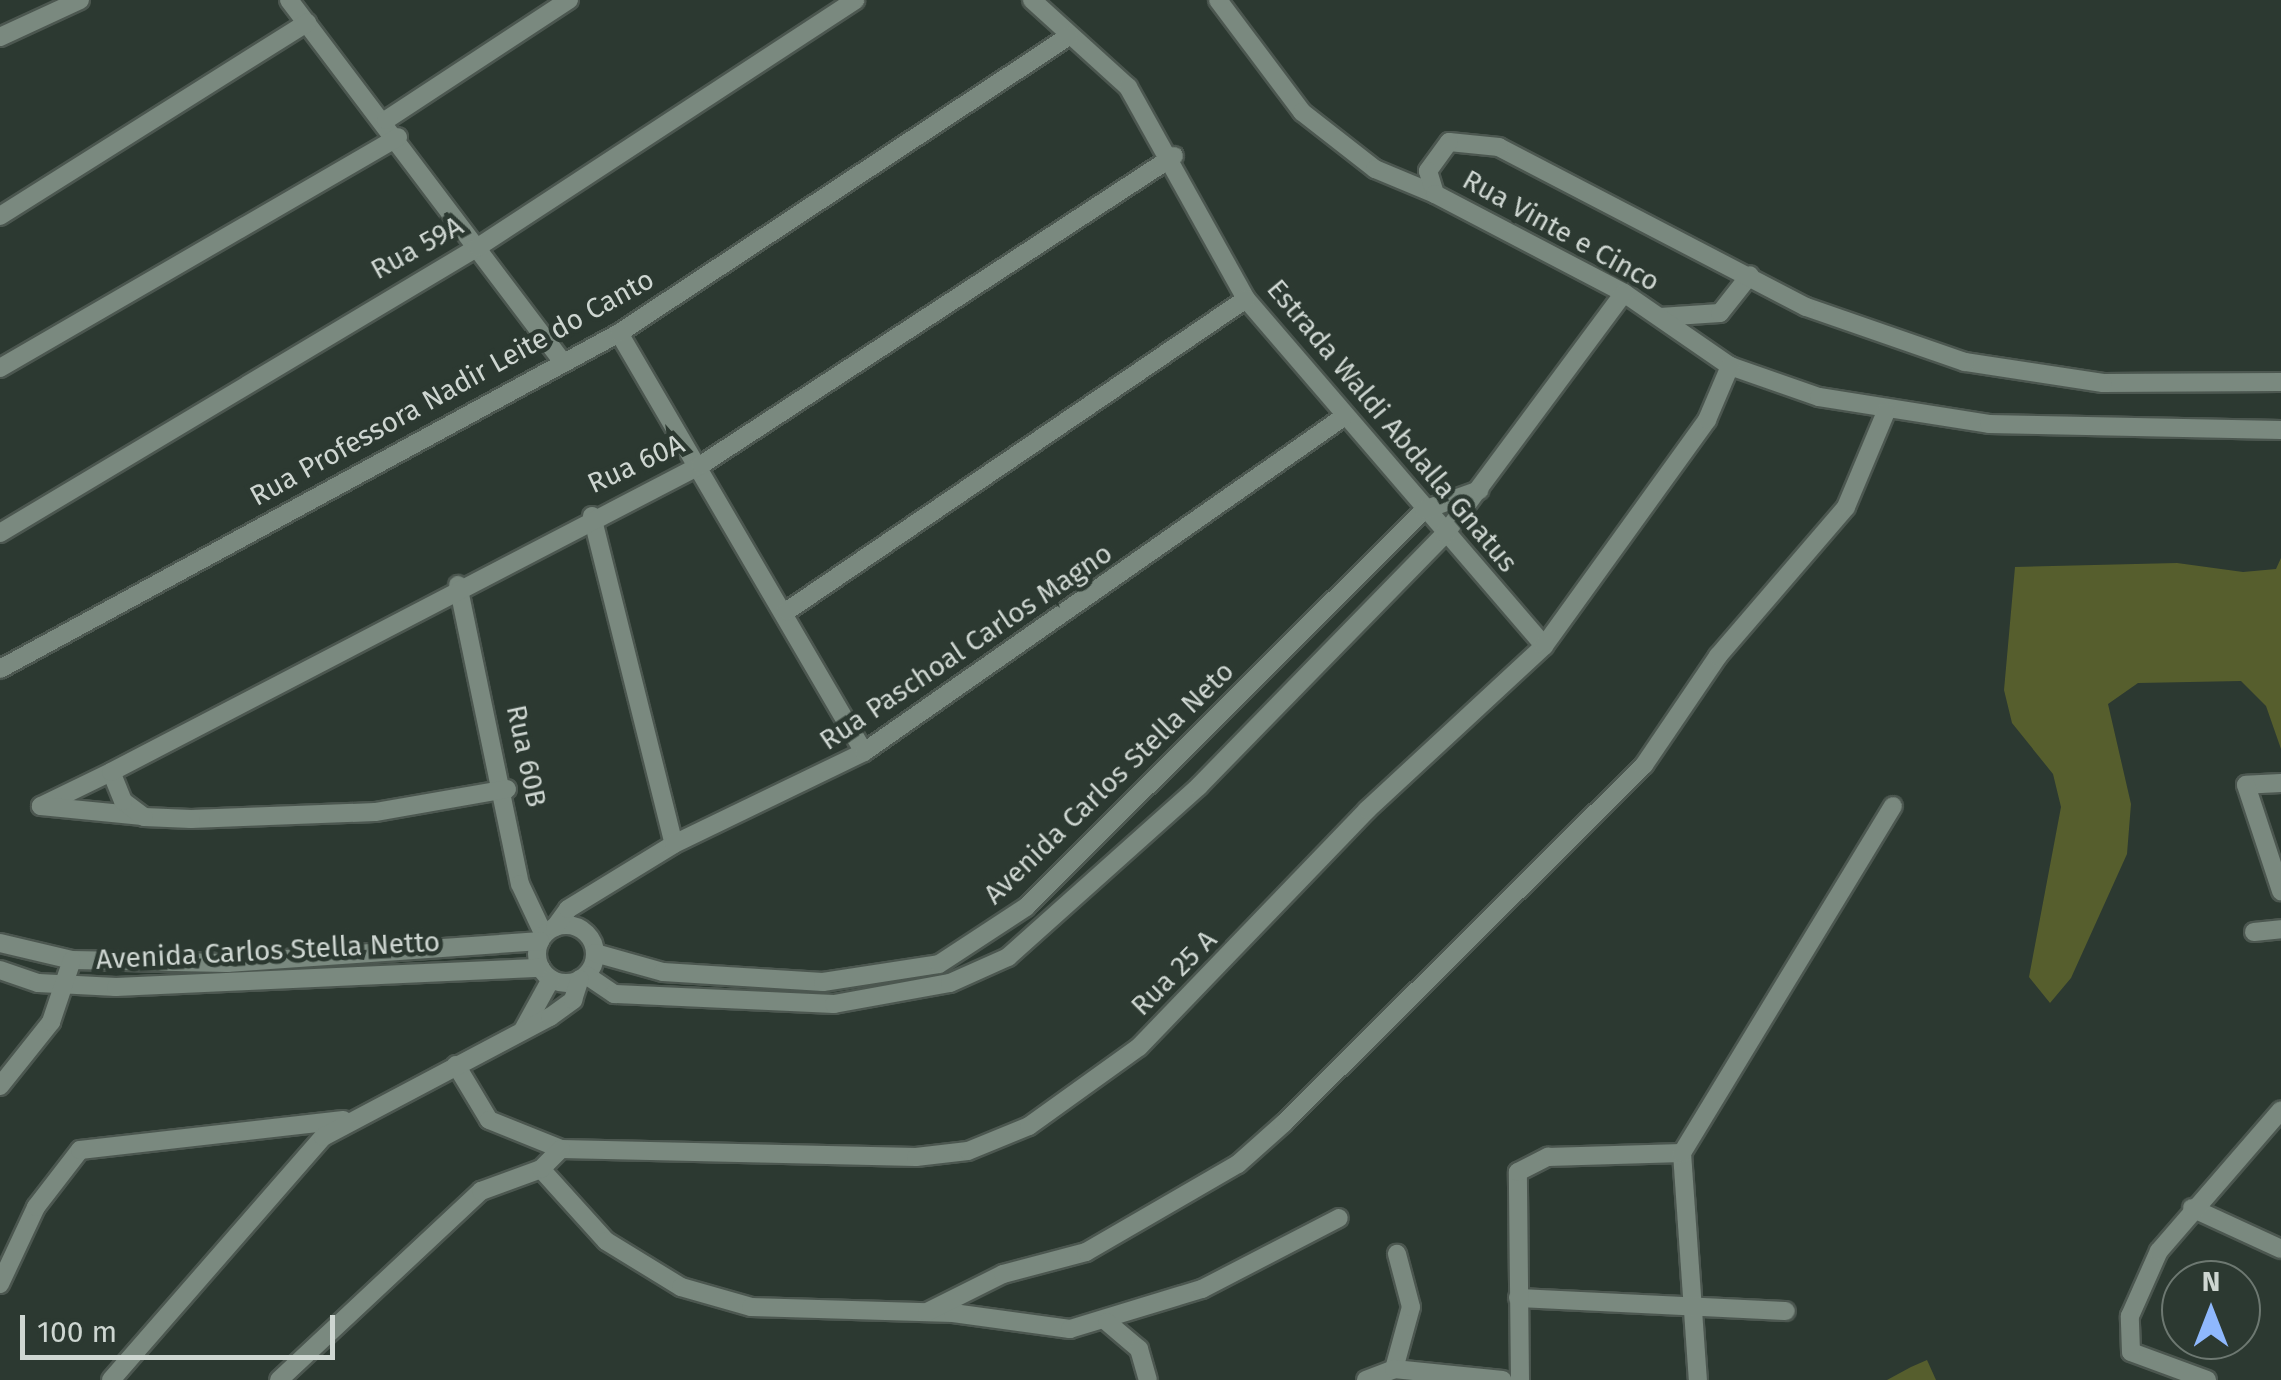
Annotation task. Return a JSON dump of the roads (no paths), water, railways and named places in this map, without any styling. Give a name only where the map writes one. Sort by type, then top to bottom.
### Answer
[{"type":"street","points":[[0,37],[80,0]]},
{"type":"street","points":[[289,0],[386,120],[562,362]]},
{"type":"street","points":[[386,120],[569,0]]},
{"type":"street","name":"Rua 59A","points":[[0,533],[478,246],[855,0]]},
{"type":"street","name":"Estrada Waldi Abdalla Gnatus","points":[[1032,0],[1069,36],[1100,53],[1174,156],[1246,299],[1544,646]]},
{"type":"street","points":[[1218,0],[1302,112],[1376,169],[1435,194]]},
{"type":"street","points":[[0,216],[307,23]]},
{"type":"street","name":"Rua Professora Nadir Leite do Canto","points":[[0,669],[619,333],[1069,36]]},
{"type":"street","points":[[0,368],[398,136]]},
{"type":"street","name":"Rua Vinte e Cinco","points":[[2281,382],[2103,383],[1965,362],[1822,313],[1499,146],[1449,142],[1428,171],[1435,194],[1624,293],[1730,366],[1886,412],[2072,430],[2281,430]]},
{"type":"street","name":"Rua 60A","points":[[144,816],[40,806],[113,780],[458,585],[701,465],[1174,156]]},
{"type":"street","points":[[1659,317],[1720,314],[1750,275]]},
{"type":"street","points":[[583,977],[614,994],[834,1004],[950,984],[1008,956],[1198,786],[1446,534],[1483,489],[1624,293]]},
{"type":"street","points":[[787,611],[1246,299]]},
{"type":"street","points":[[619,333],[787,611],[864,752]]},
{"type":"street","name":"Rua 25 A","points":[[456,1064],[489,1120],[561,1149],[916,1157],[968,1151],[1029,1126],[1139,1047],[1367,810],[1544,646],[1708,420],[1730,366]]},
{"type":"street","points":[[927,1312],[1003,1274],[1086,1252],[1238,1164],[1479,933],[1644,765],[1718,656],[1846,507],[1886,412]]},
{"type":"street","name":"Rua Paschoal Carlos Magno","points":[[546,934],[568,908],[600,894],[674,844],[864,752],[1345,416]]},
{"type":"street","name":"Avenida Carlos Stella Neto","points":[[546,934],[593,946],[663,972],[823,982],[939,964],[1026,908],[1424,510],[1483,489]]},
{"type":"street","points":[[592,516],[674,844]]},
{"type":"street","name":"Rua 60B","points":[[458,585],[507,789],[520,884],[546,934]]},
{"type":"street","points":[[113,780],[144,816],[375,812],[507,789]]},
{"type":"street","points":[[2281,783],[2246,785],[2281,891]]},
{"type":"street","points":[[1698,1380],[1682,1153],[1893,806]]},
{"type":"street","points":[[0,1284],[46,1190],[80,1150],[343,1120],[522,1030],[573,1000],[593,946],[600,894]]},
{"type":"street","points":[[2254,932],[2281,929]]},
{"type":"street","points":[[0,943],[72,960],[368,954],[546,934],[546,973],[522,1030]]},
{"type":"street","points":[[0,1086],[31,1056],[66,987],[72,960]]},
{"type":"street","name":"Avenida Carlos Stella Netto","points":[[0,970],[66,987],[546,973],[583,977]]},
{"type":"street","points":[[2207,1380],[2166,1374],[2131,1352],[2126,1331],[2160,1251],[2192,1208],[2281,1110]]},
{"type":"street","points":[[111,1380],[186,1284],[343,1120]]},
{"type":"street","points":[[278,1380],[481,1192],[541,1169],[561,1149]]},
{"type":"street","points":[[1520,1380],[1516,1188],[1529,1161],[1682,1153]]},
{"type":"street","points":[[541,1169],[606,1240],[681,1287],[751,1307],[927,1312],[1070,1329],[1106,1322],[1202,1288],[1339,1218]]},
{"type":"street","points":[[2192,1208],[2281,1250]]},
{"type":"street","points":[[1394,1369],[1411,1307],[1397,1254]]},
{"type":"street","points":[[1518,1298],[1694,1313],[1786,1311]]},
{"type":"street","points":[[1106,1322],[1139,1349],[1148,1380]]},
{"type":"street","points":[[1366,1380],[1394,1369],[1502,1380]]}]
